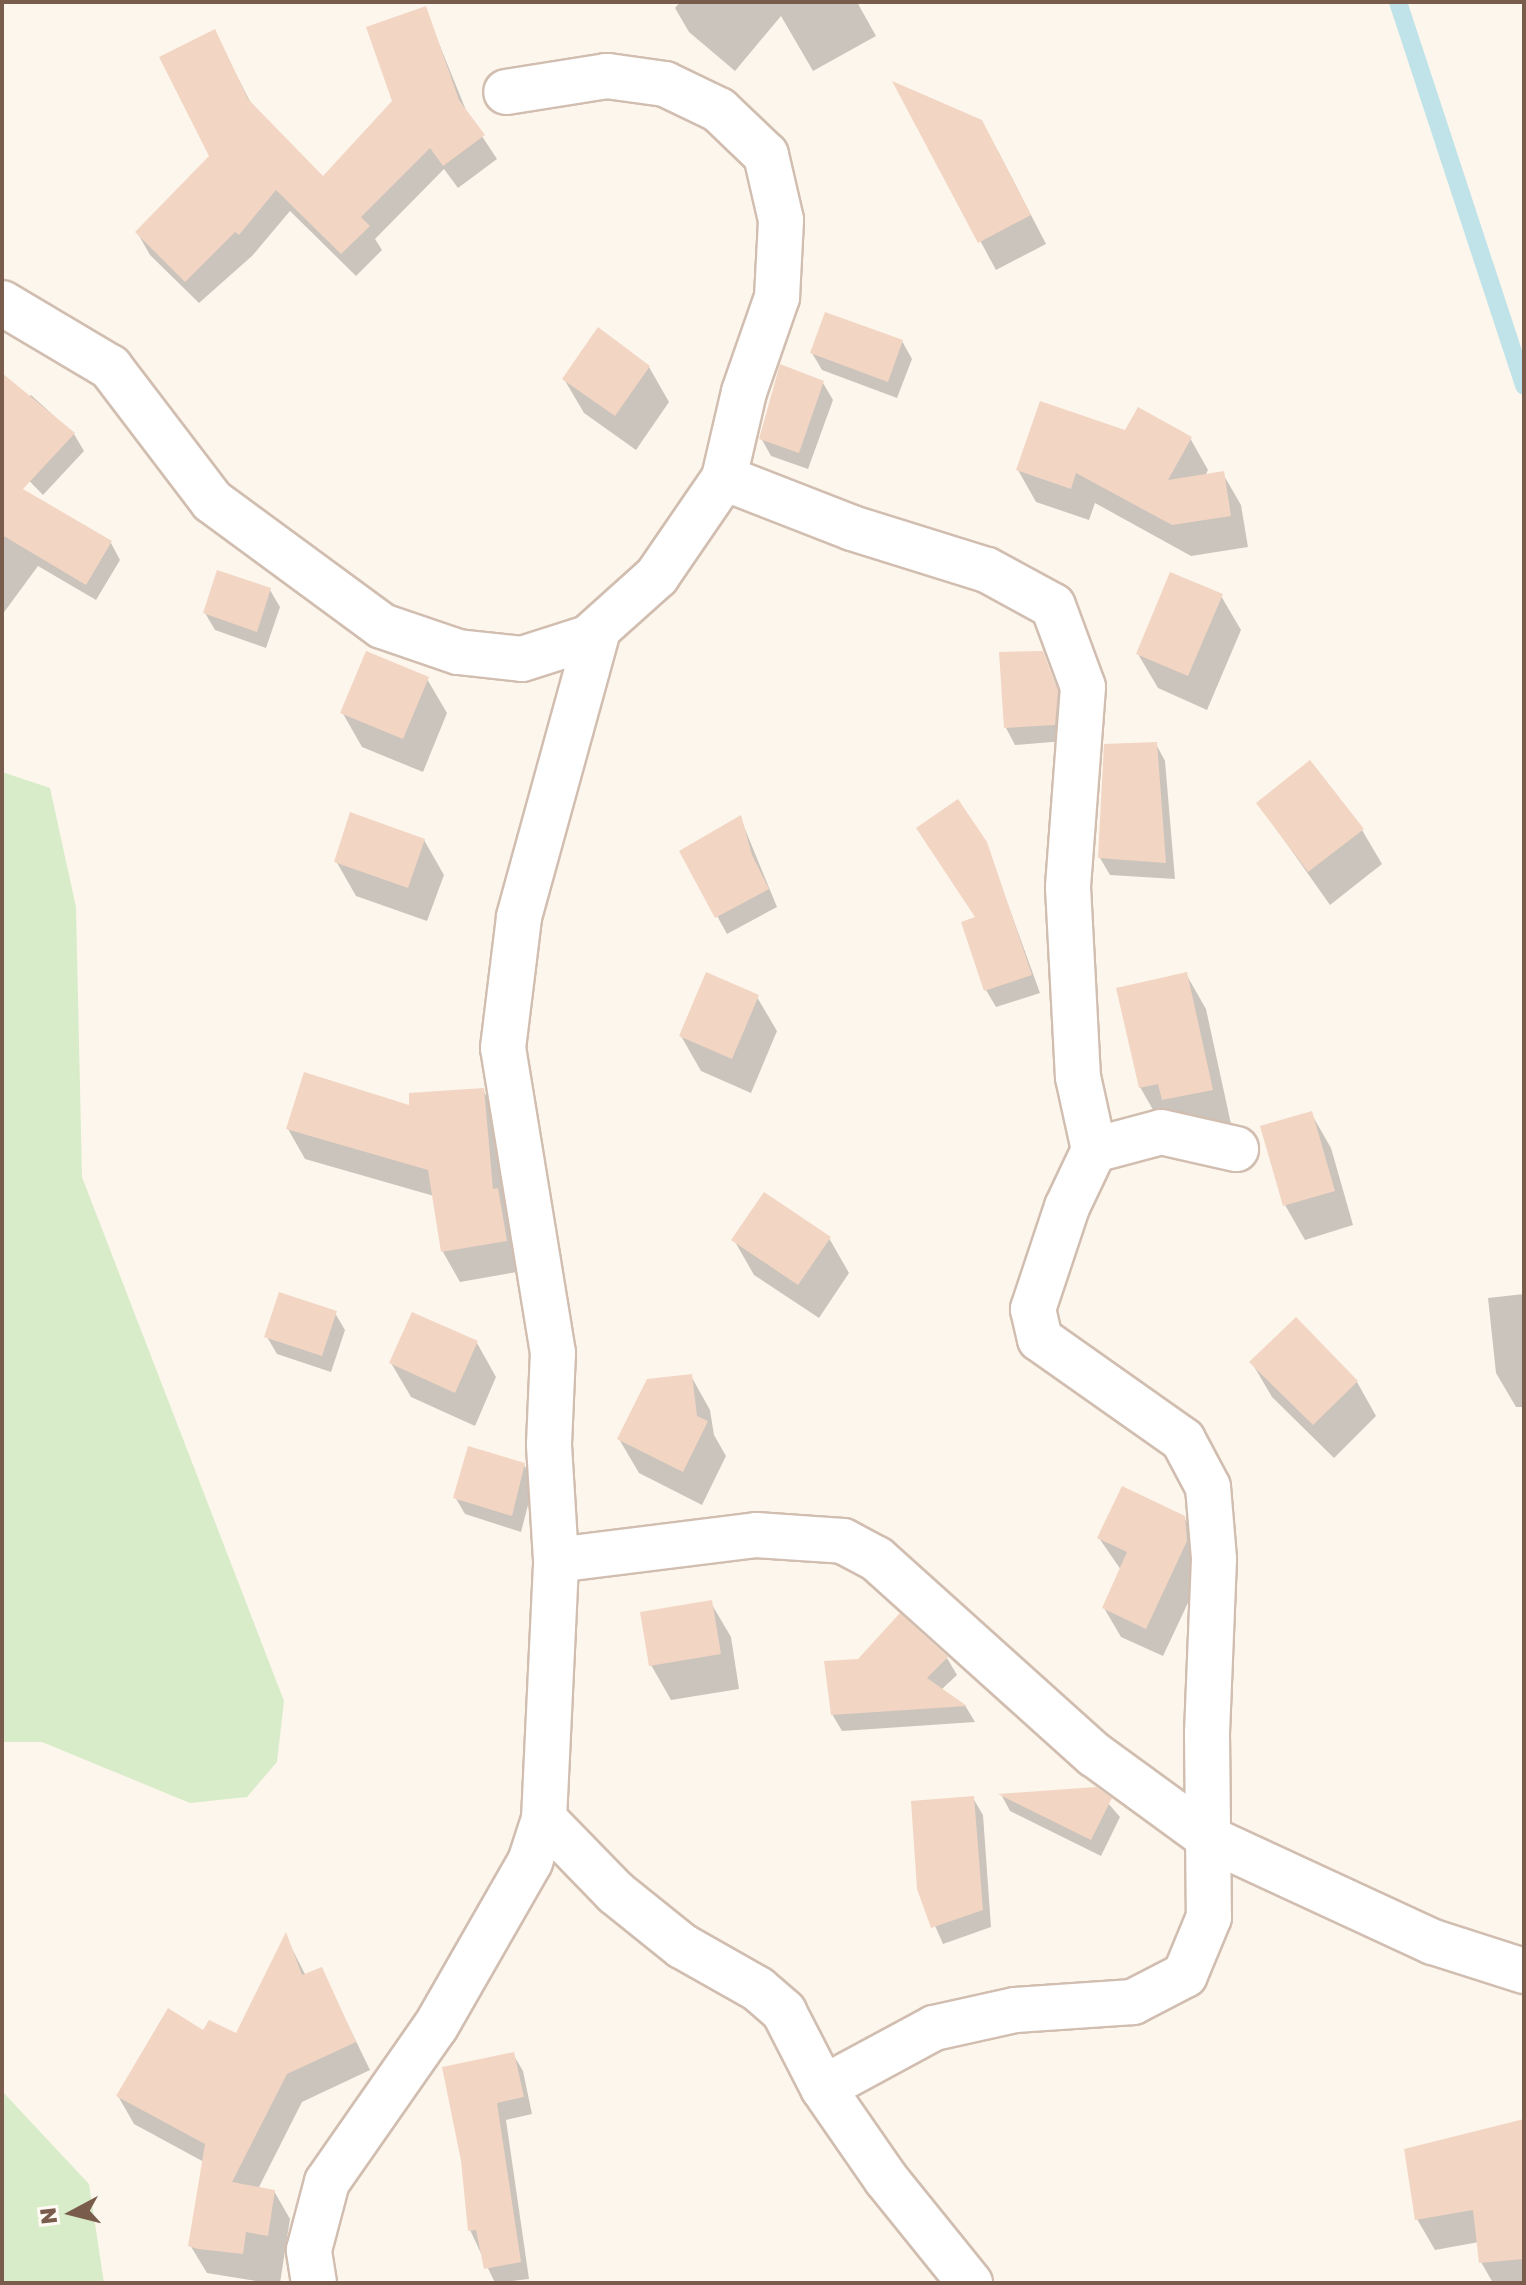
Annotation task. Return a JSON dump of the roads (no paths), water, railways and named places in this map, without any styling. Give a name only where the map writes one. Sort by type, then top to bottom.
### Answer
[{"type":"street","points":[[2,303],[110,367],[212,501],[382,626],[458,652],[522,659],[597,633],[657,576],[724,478],[744,392],[777,297],[781,220],[766,155],[719,110],[665,84],[607,76],[506,92]]},
{"type":"street","points":[[724,478],[852,528],[987,570],[1053,606],[1083,687],[1068,887],[1078,1077],[1094,1150],[1067,1207],[1033,1309],[1040,1339],[1183,1440],[1208,1487],[1214,1559],[1207,1734],[1209,1917],[1185,1975],[1133,2002],[1015,2010],[934,2028],[823,2088]]},
{"type":"street","points":[[314,2283],[309,2250],[327,2182],[436,2026],[530,1862],[544,1819],[556,1560],[549,1444],[553,1353],[503,1048],[519,917],[597,633]]},
{"type":"street","points":[[1094,1150],[1161,1132],[1236,1149]]},
{"type":"street","points":[[556,1560],[756,1535],[843,1541],[877,1559],[1095,1755],[1210,1839],[1433,1942],[1524,1971]]},
{"type":"street","points":[[544,1819],[616,1893],[682,1946],[758,1989],[784,2012],[823,2088],[886,2179],[970,2283]]},
{"type":"waterway","points":[[1398,2],[1524,386]]}]
